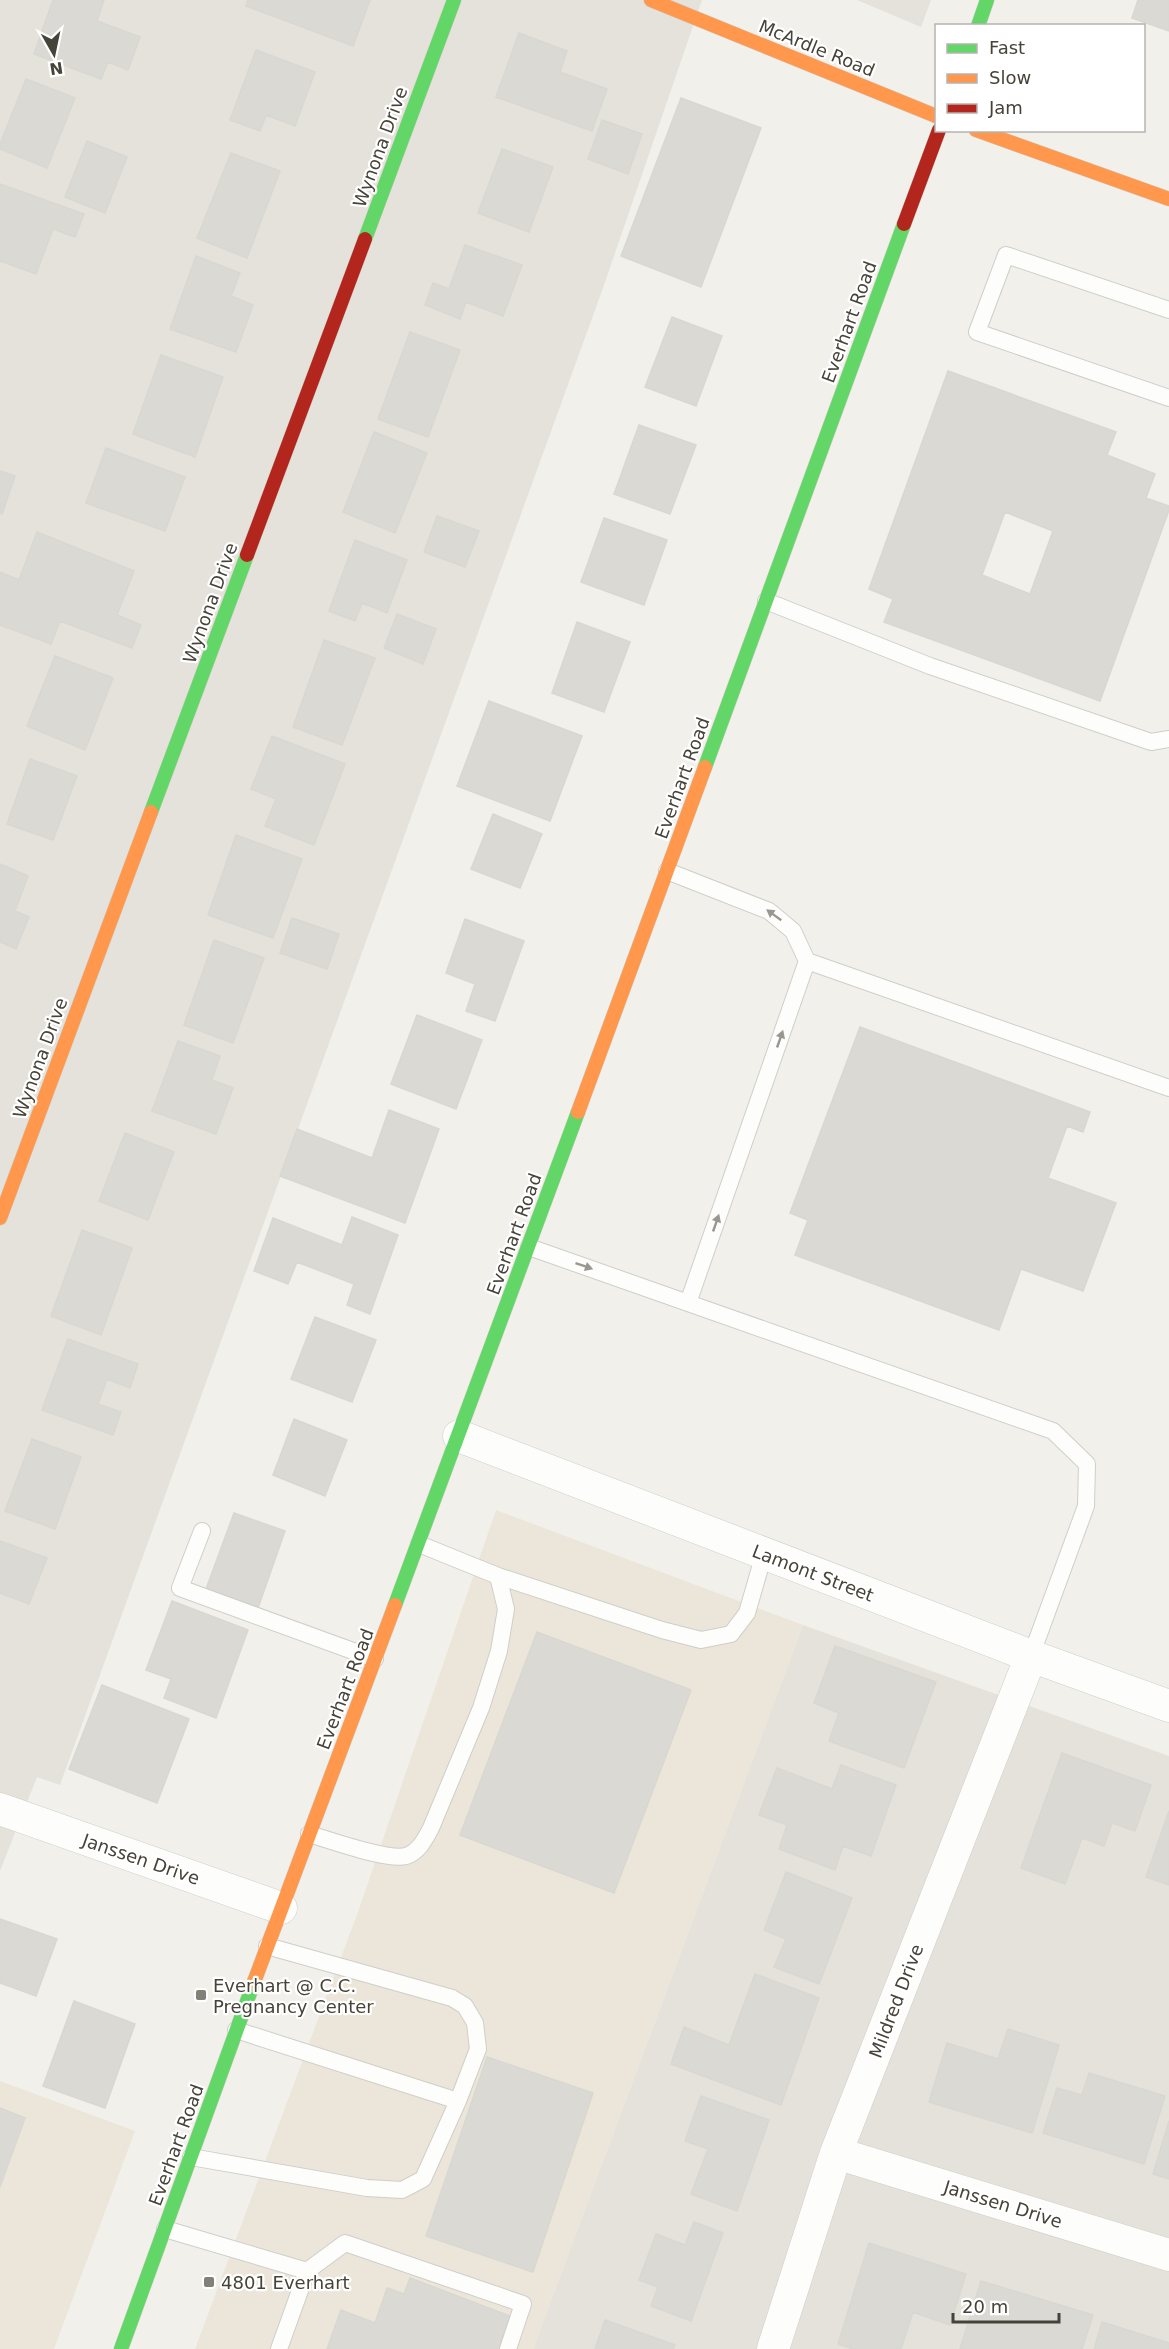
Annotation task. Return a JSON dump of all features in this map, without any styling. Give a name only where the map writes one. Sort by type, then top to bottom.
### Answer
[{"type":"main road","name":"Wynona Drive","points":[[0,1218],[454,0]]},
{"type":"main road","name":"McArdle Road","points":[[651,0],[935,116]]},
{"type":"main road","points":[[979,24],[987,0]]},
{"type":"main road","name":"Everhart Road","points":[[121,2349],[236,2030],[529,1247],[938,132]]},
{"type":"main road","points":[[982,132],[1169,199]]},
{"type":"street","name":"Lamont Street","points":[[459,1436],[1031,1656],[1169,1706]]},
{"type":"street","name":"Mildred Drive","points":[[773,2349],[836,2153],[1031,1656]]},
{"type":"street","name":"Janssen Drive","points":[[0,1809],[281,1908]]},
{"type":"street","name":"Janssen Drive","points":[[836,2153],[1169,2255]]},
{"type":"lane","points":[[1169,310],[1006,255],[977,332],[1169,398]]},
{"type":"lane","points":[[766,601],[930,666],[1118,731],[1151,742],[1169,740]]},
{"type":"lane","points":[[667,871],[769,911],[793,931],[807,961],[688,1303]]},
{"type":"lane","points":[[807,961],[1169,1088]]},
{"type":"lane","points":[[529,1247],[1053,1431],[1087,1464],[1086,1506],[1031,1656]]},
{"type":"lane","points":[[202,1531],[180,1588],[375,1659]]},
{"type":"lane","points":[[419,1544],[498,1576],[580,1601],[638,1623],[701,1640],[731,1634],[747,1613],[764,1554]]},
{"type":"lane","points":[[309,1834],[392,1857],[408,1856],[421,1846],[431,1828],[480,1708],[499,1651],[506,1609],[498,1576]]},
{"type":"lane","points":[[191,2157],[367,2188],[402,2190],[423,2179],[458,2101],[478,2049],[475,2023],[465,2006],[441,1995],[267,1946]]},
{"type":"lane","points":[[236,2030],[458,2101]]},
{"type":"lane","points":[[165,2229],[307,2271]]},
{"type":"lane","points":[[279,2349],[307,2271],[345,2243],[523,2304],[508,2349]]},
{"type":"shaded area","points":[[0,0],[702,0],[603,288],[60,1785],[37,1777],[0,1871]]},
{"type":"shaded area","points":[[857,0],[931,0],[921,27]]},
{"type":"shaded area","points":[[496,1510],[803,1625],[533,2349],[195,2349],[358,1912]]},
{"type":"shaded area","points":[[803,1625],[1169,1756],[1169,2349],[533,2349]]},
{"type":"shaded area","points":[[0,2081],[135,2131],[54,2349],[0,2349]]},
{"type":"building","points":[[53,0],[104,0],[97,21],[140,37],[128,70],[108,62],[101,79],[34,54]]},
{"type":"building","points":[[248,0],[370,0],[353,46],[246,6]]},
{"type":"building","points":[[1138,0],[1169,0],[1169,31],[1132,18]]},
{"type":"building","points":[[519,33],[567,51],[560,72],[607,89],[592,131],[496,97]]},
{"type":"building","points":[[256,50],[315,72],[295,126],[266,115],[260,131],[230,120]]},
{"type":"building","points":[[26,79],[75,98],[47,168],[0,149]]},
{"type":"building","points":[[681,98],[761,128],[701,287],[621,256]]},
{"type":"building","points":[[602,120],[642,134],[628,174],[588,159]]},
{"type":"building","points":[[87,141],[127,157],[105,213],[65,197]]},
{"type":"building","points":[[502,149],[553,167],[529,232],[478,213]]},
{"type":"building","points":[[231,153],[280,171],[247,258],[197,238]]},
{"type":"building","points":[[0,184],[84,214],[75,237],[53,229],[36,274],[0,261]]},
{"type":"building","points":[[465,245],[522,265],[503,316],[466,302],[460,319],[425,305],[433,283],[449,289]]},
{"type":"building","points":[[196,256],[240,273],[231,296],[253,305],[236,352],[170,329]]},
{"type":"building","points":[[672,317],[722,336],[696,406],[645,387]]},
{"type":"building","points":[[410,332],[460,350],[428,437],[378,419]]},
{"type":"building","points":[[161,355],[223,377],[195,457],[133,434]]},
{"type":"building","points":[[948,371],[1116,432],[1107,455],[1155,474],[1146,498],[1169,506],[1100,701],[884,622],[893,599],[869,589]],"holes":[[[1005,512],[1053,531],[1030,594],[982,575]]]},
{"type":"building","points":[[639,425],[696,445],[670,514],[614,494]]},
{"type":"building","points":[[374,432],[427,453],[395,533],[343,512]]},
{"type":"building","points":[[106,448],[185,477],[165,531],[86,503]]},
{"type":"building","points":[[0,471],[15,476],[2,514],[0,513]]},
{"type":"building","points":[[437,516],[479,531],[465,567],[424,552]]},
{"type":"building","points":[[604,518],[667,540],[644,605],[581,582]]},
{"type":"building","points":[[37,532],[134,571],[117,615],[141,625],[132,648],[60,621],[51,644],[0,625],[0,572],[19,580]]},
{"type":"building","points":[[355,540],[407,560],[387,613],[362,603],[355,621],[329,611]]},
{"type":"building","points":[[397,614],[436,629],[423,664],[384,648]]},
{"type":"building","points":[[577,622],[630,642],[604,712],[552,693]]},
{"type":"building","points":[[324,640],[375,658],[342,745],[293,727]]},
{"type":"building","points":[[55,656],[113,678],[85,750],[27,726]]},
{"type":"building","points":[[489,701],[582,736],[550,821],[457,786]]},
{"type":"building","points":[[272,736],[345,764],[314,845],[265,826],[276,799],[251,789]]},
{"type":"building","points":[[30,759],[77,776],[53,840],[7,824]]},
{"type":"building","points":[[493,814],[542,834],[520,888],[471,869]]},
{"type":"building","points":[[236,835],[302,859],[273,938],[208,915]]},
{"type":"building","points":[[0,864],[28,876],[15,911],[29,917],[16,949],[0,942]]},
{"type":"building","points":[[292,918],[339,934],[327,969],[280,953]]},
{"type":"building","points":[[465,919],[524,941],[495,1021],[466,1011],[475,984],[446,973]]},
{"type":"building","points":[[214,940],[264,958],[233,1043],[184,1025]]},
{"type":"building","points":[[417,1015],[482,1040],[456,1109],[391,1084]]},
{"type":"building","points":[[860,1027],[1090,1112],[1083,1132],[1067,1126],[1048,1178],[1116,1203],[1083,1291],[1021,1269],[999,1330],[795,1255],[808,1220],[790,1213]]},
{"type":"building","points":[[178,1041],[220,1056],[212,1080],[233,1088],[216,1134],[152,1111]]},
{"type":"building","points":[[389,1110],[439,1129],[405,1223],[280,1176],[297,1129],[372,1158]]},
{"type":"building","points":[[125,1133],[174,1152],[148,1220],[99,1201]]},
{"type":"building","points":[[352,1217],[398,1235],[370,1314],[347,1305],[354,1284],[297,1262],[288,1284],[254,1271],[273,1218],[342,1245]]},
{"type":"building","points":[[82,1230],[132,1248],[101,1335],[51,1316]]},
{"type":"building","points":[[315,1317],[376,1340],[352,1402],[291,1379]]},
{"type":"building","points":[[68,1339],[138,1364],[130,1388],[107,1379],[98,1404],[121,1412],[113,1435],[42,1410]]},
{"type":"building","points":[[294,1419],[347,1440],[325,1496],[273,1475]]},
{"type":"building","points":[[32,1439],[81,1457],[55,1529],[5,1511]]},
{"type":"building","points":[[234,1513],[285,1531],[258,1608],[206,1589]]},
{"type":"building","points":[[0,1541],[47,1558],[29,1604],[0,1593]]},
{"type":"building","points":[[172,1601],[248,1630],[216,1718],[164,1698],[171,1679],[146,1670]]},
{"type":"building","points":[[537,1632],[691,1690],[614,1893],[460,1835]]},
{"type":"building","points":[[835,1646],[936,1682],[904,1768],[829,1741],[839,1713],[814,1703]]},
{"type":"building","points":[[102,1685],[189,1719],[157,1803],[69,1769]]},
{"type":"building","points":[[1062,1753],[1151,1785],[1135,1831],[1112,1823],[1104,1846],[1082,1838],[1065,1884],[1021,1868]]},
{"type":"building","points":[[841,1765],[896,1785],[871,1856],[843,1846],[835,1870],[779,1849],[787,1825],[759,1815],[777,1768],[832,1789]]},
{"type":"building","points":[[1169,1811],[1169,1885],[1146,1877]]},
{"type":"building","points":[[786,1872],[852,1898],[819,1984],[774,1967],[786,1939],[764,1930]]},
{"type":"building","points":[[0,1919],[57,1939],[36,1996],[0,1983]]},
{"type":"building","points":[[755,1974],[819,1998],[781,2105],[671,2064],[684,2027],[729,2045]]},
{"type":"building","points":[[74,2001],[135,2024],[105,2108],[43,2086]]},
{"type":"building","points":[[1008,2029],[1059,2045],[1032,2133],[929,2102],[947,2043],[998,2059]]},
{"type":"building","points":[[487,2057],[593,2093],[533,2272],[426,2236]]},
{"type":"building","points":[[1089,2073],[1165,2096],[1144,2164],[1043,2133],[1057,2088],[1082,2095]]},
{"type":"building","points":[[701,2096],[769,2120],[737,2211],[691,2194],[708,2149],[685,2141]]},
{"type":"building","points":[[0,2108],[25,2118],[0,2187]]},
{"type":"building","points":[[1169,2121],[1169,2179],[1153,2174]]},
{"type":"building","points":[[694,2222],[723,2233],[691,2321],[651,2306],[658,2287],[639,2280],[656,2234],[685,2245]]},
{"type":"building","points":[[869,2243],[966,2274],[950,2325],[913,2312],[901,2349],[853,2349],[838,2344]]},
{"type":"building","points":[[410,2278],[510,2316],[498,2349],[327,2349],[341,2310],[375,2323],[387,2288],[404,2294]]},
{"type":"building","points":[[981,2281],[1093,2315],[1082,2349],[960,2349]]},
{"type":"building","points":[[605,2320],[675,2345],[673,2349],[595,2349]]},
{"type":"building","points":[[1102,2322],[1169,2343],[1169,2349],[1094,2349]]},
{"type":"traffic: fast","points":[[365,239],[454,0]]},
{"type":"traffic: fast","points":[[979,24],[987,0]]},
{"type":"traffic: fast","points":[[705,767],[904,224]]},
{"type":"traffic: fast","points":[[151,812],[247,555]]},
{"type":"traffic: fast","points":[[395,1605],[578,1112]]},
{"type":"traffic: fast","points":[[121,2349],[254,1982]]},
{"type":"traffic: slow","points":[[651,0],[935,116]]},
{"type":"traffic: slow","points":[[982,132],[1169,199]]},
{"type":"traffic: slow","points":[[578,1112],[705,767]]},
{"type":"traffic: slow","points":[[0,1218],[151,812]]},
{"type":"traffic: slow","points":[[254,1982],[395,1605]]},
{"type":"traffic: jam","points":[[904,224],[938,132]]},
{"type":"traffic: jam","points":[[247,555],[365,239]]},
{"type":"place","name":"Everhart @ C.C. Pregnancy Center","points":[[201,1995]]},
{"type":"place","name":"4801 Everhart","points":[[209,2282]]}]
